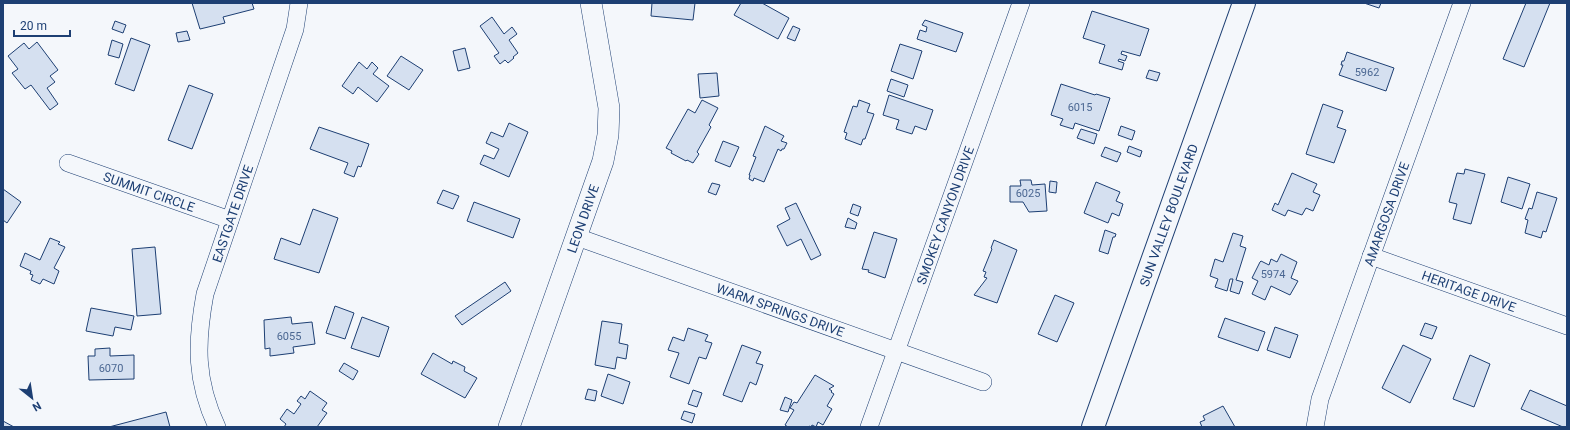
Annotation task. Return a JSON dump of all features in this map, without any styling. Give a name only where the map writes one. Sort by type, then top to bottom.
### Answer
[{"type":"main road","name":"SUN VALLEY BOULEVARD","points":[[1093,427],[1244,3]]},
{"type":"street","name":"EASTGATE DRIVE","points":[[217,427],[208,408],[202,384],[199,353],[200,324],[205,294],[295,29],[299,3]]},
{"type":"street","name":"LEON DRIVE","points":[[509,427],[603,161],[608,135],[609,108],[591,3]]},
{"type":"street","name":"SMOKEY CANYON DRIVE","points":[[869,427],[1021,3]]},
{"type":"street","name":"AMARGOSA DRIVE","points":[[1315,427],[1320,399],[1462,3]]},
{"type":"street","name":"SUMMIT CIRCLE","points":[[68,164],[230,220]]},
{"type":"street","name":"WARM SPRINGS DRIVE","points":[[577,237],[984,382]]},
{"type":"street","name":"HERITAGE DRIVE","points":[[1371,256],[1567,326]]},
{"type":"building","points":[[192,3],[252,3],[254,9],[223,17],[225,23],[200,29]]},
{"type":"building","points":[[652,3],[695,3],[693,20],[651,16]]},
{"type":"building","points":[[741,3],[762,3],[789,18],[778,39],[734,15]]},
{"type":"building","points":[[1364,3],[1381,3],[1379,8]]},
{"type":"building","points":[[1526,3],[1550,3],[1524,67],[1503,59]]},
{"type":"building","points":[[1092,11],[1149,29],[1140,56],[1122,51],[1121,54],[1127,56],[1125,61],[1119,59],[1118,61],[1124,63],[1122,70],[1099,63],[1105,45],[1083,38]]},
{"type":"building","points":[[492,17],[504,34],[512,27],[517,34],[509,40],[518,53],[508,63],[505,60],[500,64],[494,56],[499,53],[480,26]]},
{"type":"building","points":[[925,20],[963,33],[956,52],[917,39],[920,30],[926,32],[927,27],[922,25]]},
{"type":"building","points":[[115,21],[126,25],[123,33],[112,29]]},
{"type":"building","points":[[793,26],[800,29],[795,41],[787,38]]},
{"type":"building","points":[[187,31],[190,40],[178,42],[176,33]]},
{"type":"building","points":[[131,38],[150,45],[134,91],[115,84]]},
{"type":"building","points":[[112,40],[123,44],[119,58],[108,55]]},
{"type":"building","points":[[37,42],[58,70],[50,76],[55,82],[47,88],[58,104],[50,110],[31,85],[25,89],[12,73],[18,69],[8,56],[24,43],[29,49]]},
{"type":"building","points":[[900,44],[922,51],[913,79],[891,71]]},
{"type":"building","points":[[465,48],[470,68],[458,71],[453,51]]},
{"type":"building","points":[[1347,52],[1394,68],[1386,91],[1339,75],[1343,65],[1341,65],[1342,61],[1344,61]]},
{"type":"building","points":[[401,56],[423,70],[409,90],[387,76]]},
{"type":"building","points":[[359,62],[367,69],[372,62],[378,68],[373,74],[389,86],[377,102],[358,87],[353,94],[342,86]]},
{"type":"building","points":[[1149,70],[1160,73],[1157,81],[1146,78]]},
{"type":"building","points":[[717,73],[719,96],[700,98],[698,74]]},
{"type":"building","points":[[891,79],[908,85],[904,97],[887,91]]},
{"type":"building","points":[[1061,84],[1095,95],[1110,98],[1099,131],[1075,123],[1073,129],[1060,125],[1063,119],[1051,115]]},
{"type":"building","points":[[189,85],[213,94],[192,149],[168,140]]},
{"type":"building","points":[[889,95],[933,110],[926,130],[915,126],[912,134],[896,129],[899,120],[883,115]]},
{"type":"building","points":[[702,100],[718,108],[709,125],[711,127],[697,152],[699,154],[693,163],[671,153],[672,151],[666,148],[688,109],[695,113]]},
{"type":"building","points":[[859,100],[870,104],[867,112],[874,114],[865,139],[863,139],[861,145],[845,139],[847,133],[844,132],[853,106],[857,107]]},
{"type":"building","points":[[1323,104],[1343,111],[1337,127],[1346,130],[1334,163],[1306,154]]},
{"type":"building","points":[[509,123],[528,132],[509,177],[480,164],[484,155],[494,159],[499,149],[486,143],[491,132],[503,137]]},
{"type":"building","points":[[765,126],[784,136],[781,141],[787,143],[781,151],[778,149],[764,182],[754,178],[753,181],[749,179],[749,175],[756,157],[753,156]]},
{"type":"building","points":[[1121,126],[1135,131],[1132,140],[1118,135]]},
{"type":"building","points":[[319,127],[369,144],[361,167],[358,166],[354,177],[344,173],[348,163],[310,149]]},
{"type":"building","points":[[1081,129],[1097,134],[1094,144],[1077,138]]},
{"type":"building","points":[[723,141],[739,147],[730,167],[715,161]]},
{"type":"building","points":[[1129,146],[1142,151],[1140,157],[1127,152]]},
{"type":"building","points":[[1105,147],[1121,153],[1117,162],[1101,156]]},
{"type":"building","points":[[1465,169],[1485,174],[1471,224],[1453,219],[1457,204],[1449,202],[1457,173],[1464,174]]},
{"type":"building","points":[[1292,173],[1317,184],[1313,192],[1320,195],[1313,211],[1306,208],[1302,215],[1288,210],[1285,216],[1272,210],[1275,203],[1278,205]]},
{"type":"building","points":[[1508,177],[1530,184],[1522,209],[1501,202]]},
{"type":"building","points":[[1020,180],[1031,180],[1032,185],[1045,184],[1047,211],[1029,212],[1023,202],[1010,202],[1010,186],[1021,186]]},
{"type":"building","points":[[1050,181],[1057,182],[1056,193],[1049,192]]},
{"type":"building","points":[[1096,182],[1120,192],[1116,201],[1123,204],[1119,216],[1112,213],[1108,223],[1084,213]]},
{"type":"building","points":[[712,183],[720,185],[716,195],[708,192]]},
{"type":"building","points":[[3,189],[21,202],[7,223],[3,220]]},
{"type":"building","points":[[443,190],[459,196],[453,209],[437,203]]},
{"type":"building","points":[[1537,192],[1557,198],[1546,232],[1543,231],[1541,238],[1525,233],[1528,220],[1525,219],[1529,208],[1532,209]]},
{"type":"building","points":[[474,202],[520,219],[513,238],[467,221]]},
{"type":"building","points":[[796,203],[821,255],[811,260],[801,239],[787,246],[777,226],[790,219],[785,208]]},
{"type":"building","points":[[853,204],[861,207],[858,216],[850,213]]},
{"type":"building","points":[[313,209],[338,218],[319,273],[274,259],[281,238],[300,245]]},
{"type":"building","points":[[848,218],[857,223],[855,229],[845,227]]},
{"type":"building","points":[[1105,230],[1116,234],[1115,237],[1113,237],[1108,254],[1099,251]]},
{"type":"building","points":[[874,232],[897,239],[885,278],[868,272],[869,270],[862,269]]},
{"type":"building","points":[[1233,233],[1243,236],[1240,246],[1246,248],[1236,280],[1243,282],[1239,294],[1230,291],[1233,279],[1230,279],[1227,291],[1215,287],[1218,279],[1210,276],[1215,259],[1223,262]]},
{"type":"building","points":[[50,238],[60,242],[58,244],[65,247],[54,268],[59,271],[54,284],[43,279],[40,284],[31,280],[33,275],[30,274],[31,271],[20,266],[25,253],[40,260]]},
{"type":"building","points":[[994,240],[1017,250],[997,303],[974,295],[987,278],[984,277],[986,272],[983,271]]},
{"type":"building","points":[[155,247],[161,314],[137,316],[132,249]]},
{"type":"building","points":[[1281,254],[1297,262],[1291,278],[1298,281],[1290,295],[1271,286],[1265,300],[1252,294],[1258,281],[1252,278],[1260,262],[1261,261],[1269,265],[1271,259],[1277,262]]},
{"type":"building","points":[[505,282],[511,291],[462,325],[455,316]]},
{"type":"building","points":[[1055,295],[1074,303],[1057,342],[1038,334]]},
{"type":"building","points":[[335,306],[354,313],[345,339],[326,333]]},
{"type":"building","points":[[91,308],[134,316],[131,330],[115,327],[113,336],[86,331]]},
{"type":"building","points":[[291,317],[292,324],[312,322],[315,344],[293,347],[294,353],[270,356],[270,348],[265,349],[264,320]]},
{"type":"building","points":[[362,317],[389,327],[379,357],[351,348]]},
{"type":"building","points":[[1225,318],[1265,332],[1258,351],[1218,337]]},
{"type":"building","points":[[602,321],[622,324],[619,343],[628,345],[626,359],[617,357],[615,369],[595,365]]},
{"type":"building","points":[[1425,323],[1437,327],[1432,339],[1420,335]]},
{"type":"building","points":[[1275,327],[1298,335],[1290,358],[1267,350]]},
{"type":"building","points":[[688,328],[708,335],[705,341],[712,343],[706,359],[699,357],[689,384],[670,377],[679,353],[668,350],[673,337],[684,341]]},
{"type":"building","points":[[742,345],[761,352],[756,363],[763,365],[756,385],[750,382],[742,402],[723,395]]},
{"type":"building","points":[[1403,345],[1431,359],[1410,403],[1382,388]]},
{"type":"building","points":[[110,348],[110,356],[134,355],[134,379],[89,380],[88,356],[95,356],[95,349]]},
{"type":"building","points":[[433,353],[452,364],[453,361],[465,367],[464,371],[477,378],[465,398],[421,374]]},
{"type":"building","points":[[1470,355],[1490,364],[1474,407],[1453,399]]},
{"type":"building","points":[[344,363],[358,371],[353,380],[339,371]]},
{"type":"building","points":[[608,374],[630,382],[623,404],[601,396]]},
{"type":"building","points":[[815,375],[834,386],[829,389],[834,394],[827,406],[832,409],[823,425],[818,422],[816,427],[812,425],[811,427],[788,427],[785,425],[794,410],[790,408],[794,402],[797,403]]},
{"type":"building","points":[[588,389],[597,391],[595,401],[585,399]]},
{"type":"building","points":[[693,390],[702,393],[697,407],[688,404]]},
{"type":"building","points":[[1530,390],[1567,406],[1567,427],[1563,427],[1521,409]]},
{"type":"building","points":[[310,391],[327,403],[322,410],[327,413],[317,427],[284,427],[286,424],[280,419],[287,409],[294,414],[301,404],[297,401],[301,396],[305,399]]},
{"type":"building","points":[[785,397],[792,400],[788,412],[780,410]]},
{"type":"building","points":[[1223,406],[1235,427],[1202,427],[1200,422],[1205,420],[1203,416]]},
{"type":"building","points":[[684,411],[695,414],[692,423],[681,419]]},
{"type":"building","points":[[166,412],[170,427],[109,427]]},
{"type":"building","points":[[3,421],[14,427],[3,427]]}]
